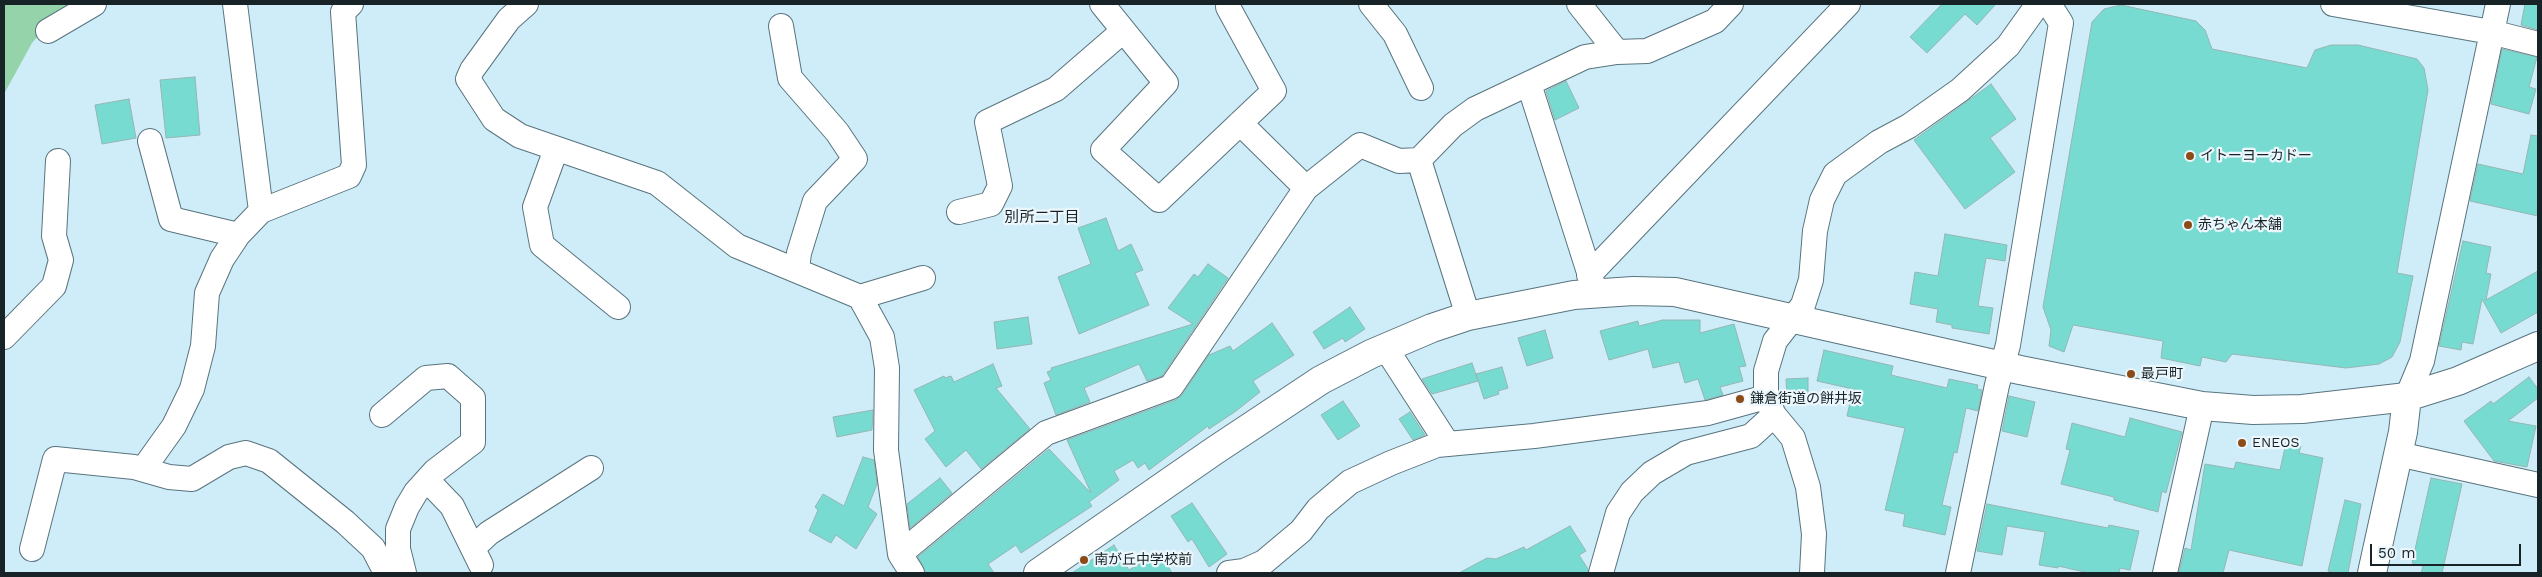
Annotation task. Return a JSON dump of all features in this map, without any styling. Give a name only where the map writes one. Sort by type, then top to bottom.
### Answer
[{"type":"street","points":[[48,31],[94,4]]},
{"type":"street","points":[[235,4],[261,211]]},
{"type":"street","points":[[526,4],[509,19],[472,70],[468,80],[494,119],[520,136],[657,183],[738,246],[797,269],[860,297],[882,337],[887,368],[886,450],[906,564]]},
{"type":"street","points":[[1102,4],[1166,83],[1103,150],[1159,200],[1274,90],[1228,6]]},
{"type":"street","points":[[1370,4],[1395,34],[1421,88]]},
{"type":"street","points":[[1564,4],[1589,40],[1647,51],[1715,20],[1731,4]]},
{"type":"street","points":[[1579,4],[1611,45]]},
{"type":"street","points":[[1038,573],[1214,451],[1321,380],[1385,347],[1468,316],[1574,295],[1593,284],[1848,4]]},
{"type":"street","points":[[1812,573],[1814,534],[1808,487],[1793,438],[1770,406],[1766,371],[1775,341],[1803,305],[1811,280],[1815,231],[1820,209],[1835,174],[1879,142],[1909,126],[1960,90],[2008,46],[2038,4]]},
{"type":"street","points":[[1958,573],[2008,345],[2061,23],[2049,4]]},
{"type":"street","points":[[2332,4],[2491,32],[2538,44]]},
{"type":"street","points":[[2372,573],[2398,454],[2407,398],[2422,361],[2498,4]]},
{"type":"street","points":[[144,468],[174,426],[192,389],[203,346],[207,293],[222,259],[238,235],[261,211],[350,176],[354,165],[342,7]]},
{"type":"street","points":[[781,26],[790,78],[837,132],[855,159],[815,201],[799,253],[797,269]]},
{"type":"street","points":[[959,212],[991,204],[1000,186],[986,122],[1056,89],[1123,31]]},
{"type":"street","points":[[906,564],[1046,433],[1171,387],[1306,188],[1360,145],[1399,161],[1419,160],[1453,125],[1475,109],[1611,45]]},
{"type":"street","points":[[1528,84],[1593,284]]},
{"type":"street","points":[[1240,123],[1306,188]]},
{"type":"street","points":[[150,141],[170,219],[238,235]]},
{"type":"street","points":[[556,149],[536,207],[542,246],[618,307]]},
{"type":"street","points":[[1419,160],[1468,316]]},
{"type":"street","points":[[4,336],[54,286],[61,260],[54,236],[58,162]]},
{"type":"street","points":[[860,297],[923,278]]},
{"type":"street","points":[[1593,284],[1634,291],[1675,292],[2002,366],[2202,406],[2253,410],[2302,409],[2407,398],[2458,381],[2538,346]]},
{"type":"street","points":[[1385,347],[1447,443]]},
{"type":"street","points":[[382,414],[426,378],[448,376],[473,398],[473,442],[427,480],[407,507],[398,529],[398,549],[404,573]]},
{"type":"street","points":[[1229,573],[1244,571],[1264,562],[1301,531],[1318,509],[1350,482],[1391,463],[1447,443],[1534,436],[1708,412],[1770,406]]},
{"type":"street","points":[[1601,573],[1618,513],[1632,492],[1652,473],[1686,453],[1751,436],[1770,406]]},
{"type":"street","points":[[2165,573],[2202,406]]},
{"type":"street","points":[[32,549],[55,459],[144,468],[169,477],[192,480],[229,457],[246,453],[269,461],[345,522],[373,548],[386,573]]},
{"type":"street","points":[[2398,454],[2538,485]]},
{"type":"street","points":[[427,480],[452,506],[477,556],[489,533],[591,468]]},
{"type":"green space","points":[[4,4],[81,4],[46,27],[32,43],[4,94]]},
{"type":"building","points":[[1942,4],[1996,4],[1977,25],[1965,14],[1927,53],[1910,37]]},
{"type":"building","points":[[2525,4],[2538,4],[2538,30],[2521,25]]},
{"type":"building","points":[[2121,5],[2196,21],[2205,30],[2212,49],[2307,68],[2315,50],[2331,45],[2358,45],[2417,59],[2424,68],[2428,90],[2397,273],[2413,276],[2400,342],[2392,357],[2379,364],[2346,368],[2232,354],[2226,362],[2202,357],[2200,366],[2161,358],[2163,341],[2073,325],[2064,352],[2049,346],[2051,330],[2043,307],[2092,22],[2104,9]]},
{"type":"building","points":[[2502,49],[2537,57],[2529,87],[2536,89],[2529,114],[2491,104]]},
{"type":"building","points":[[195,77],[200,135],[166,138],[160,80]]},
{"type":"building","points":[[1566,81],[1579,108],[1555,120],[1546,91]]},
{"type":"building","points":[[1991,84],[2016,119],[1990,138],[2015,172],[1965,209],[1914,140]]},
{"type":"building","points":[[129,99],[136,138],[102,144],[95,105]]},
{"type":"building","points":[[2531,135],[2538,136],[2538,216],[2470,201],[2478,164],[2523,174]]},
{"type":"building","points":[[1106,218],[1118,251],[1131,244],[1143,270],[1135,273],[1149,305],[1079,334],[1058,277],[1091,264],[1078,228]]},
{"type":"building","points":[[1945,234],[2007,245],[2005,261],[1986,258],[1978,306],[1993,308],[1989,334],[1952,328],[1952,325],[1936,322],[1938,309],[1910,304],[1915,272],[1938,276]]},
{"type":"building","points":[[2463,241],[2491,247],[2486,273],[2491,274],[2486,300],[2538,271],[2538,312],[2501,333],[2482,299],[2473,344],[2462,342],[2461,350],[2439,346]]},
{"type":"building","points":[[1208,264],[1228,278],[1162,376],[1147,381],[1139,364],[1084,388],[1090,402],[1056,415],[1044,383],[1051,380],[1047,372],[1052,370],[1051,368],[1193,324],[1168,308],[1194,274],[1198,277]]},
{"type":"building","points":[[1350,307],[1365,329],[1345,342],[1343,338],[1324,349],[1313,332]]},
{"type":"building","points":[[1028,317],[1032,344],[997,349],[994,322]]},
{"type":"building","points":[[1663,320],[1700,320],[1700,333],[1734,324],[1746,366],[1739,367],[1743,381],[1720,387],[1723,395],[1705,400],[1698,379],[1685,383],[1679,362],[1653,368],[1648,349],[1609,360],[1600,331],[1638,321],[1639,326]]},
{"type":"building","points":[[1272,323],[1294,355],[1253,381],[1260,392],[1236,411],[1209,429],[1208,426],[1149,470],[1145,463],[1138,468],[1133,460],[1114,471],[1119,480],[1089,502],[1092,506],[1021,553],[1016,545],[988,564],[994,573],[926,573],[918,557],[1049,449],[1091,493],[1067,440],[1176,400],[1182,395],[1209,355],[1230,346],[1233,351]]},
{"type":"building","points":[[1545,330],[1553,358],[1527,366],[1518,338]]},
{"type":"building","points":[[1824,350],[1893,366],[1891,375],[1947,388],[1949,379],[1978,385],[1977,389],[1982,390],[1978,411],[1966,408],[1957,453],[1954,452],[1942,505],[1951,507],[1945,535],[1903,526],[1905,514],[1885,510],[1905,428],[1847,416],[1853,389],[1817,381]]},
{"type":"building","points":[[1472,363],[1478,381],[1432,394],[1422,379]]},
{"type":"building","points":[[993,364],[1002,386],[996,388],[1030,429],[981,469],[966,450],[946,467],[925,439],[935,431],[914,390],[944,376],[945,378],[951,376],[954,382]]},
{"type":"building","points":[[1502,367],[1508,388],[1498,391],[1499,394],[1484,399],[1476,374]]},
{"type":"building","points":[[2529,377],[2538,389],[2538,398],[2508,421],[2536,426],[2527,467],[2494,461],[2464,421],[2491,401],[2493,404]]},
{"type":"building","points":[[1808,378],[1808,394],[1787,395],[1786,379]]},
{"type":"building","points":[[2009,396],[2035,402],[2027,437],[2002,431]]},
{"type":"building","points":[[1343,401],[1360,426],[1338,440],[1321,415]]},
{"type":"building","points":[[873,410],[872,430],[837,437],[833,417]]},
{"type":"building","points":[[1410,412],[1425,435],[1413,440],[1399,419]]},
{"type":"building","points":[[2130,418],[2182,432],[2166,493],[2162,491],[2158,512],[2114,500],[2114,497],[2061,484],[2070,450],[2066,449],[2072,423],[2125,437]]},
{"type":"building","points":[[2286,443],[2301,446],[2299,453],[2323,458],[2302,566],[2229,550],[2223,573],[2179,573],[2185,548],[2191,550],[2205,464],[2234,469],[2236,462],[2280,470]]},
{"type":"building","points":[[863,457],[874,460],[877,484],[868,507],[877,514],[856,549],[836,535],[831,543],[809,531],[818,510],[815,507],[823,494],[844,506]]},
{"type":"building","points":[[940,478],[952,493],[910,528],[907,504]]},
{"type":"building","points":[[2431,478],[2462,484],[2442,573],[2421,573],[2423,566],[2412,563]]},
{"type":"building","points":[[2345,500],[2361,504],[2348,573],[2337,573],[2328,571]]},
{"type":"building","points":[[1192,503],[1227,554],[1209,567],[1192,539],[1188,542],[1171,516]]},
{"type":"building","points":[[1987,504],[2108,528],[2109,525],[2139,531],[2130,570],[2120,568],[2119,573],[2089,573],[2058,566],[2058,568],[2039,565],[2045,532],[2007,526],[2002,555],[1977,551]]},
{"type":"building","points":[[1570,526],[1586,551],[1579,555],[1588,569],[1588,573],[1459,573],[1487,558],[1496,559],[1524,547],[1526,550]]},
{"type":"building","points":[[1114,545],[1129,570],[1155,555],[1156,557],[1161,554],[1172,573],[1072,573]]},
{"type":"place","name":"イトーヨーカドー","points":[[2190,156]]},
{"type":"place","name":"赤ちゃん本舗","points":[[2188,225]]},
{"type":"place","name":"最戸町","points":[[2131,374]]},
{"type":"place","name":"鎌倉街道の餅井坂","points":[[1740,399]]},
{"type":"place","name":"ENEOS","points":[[2242,443]]},
{"type":"place","name":"南が丘中学校前","points":[[1084,560]]},
{"type":"district","name":"別所二丁目","points":[[1042,218]]}]
